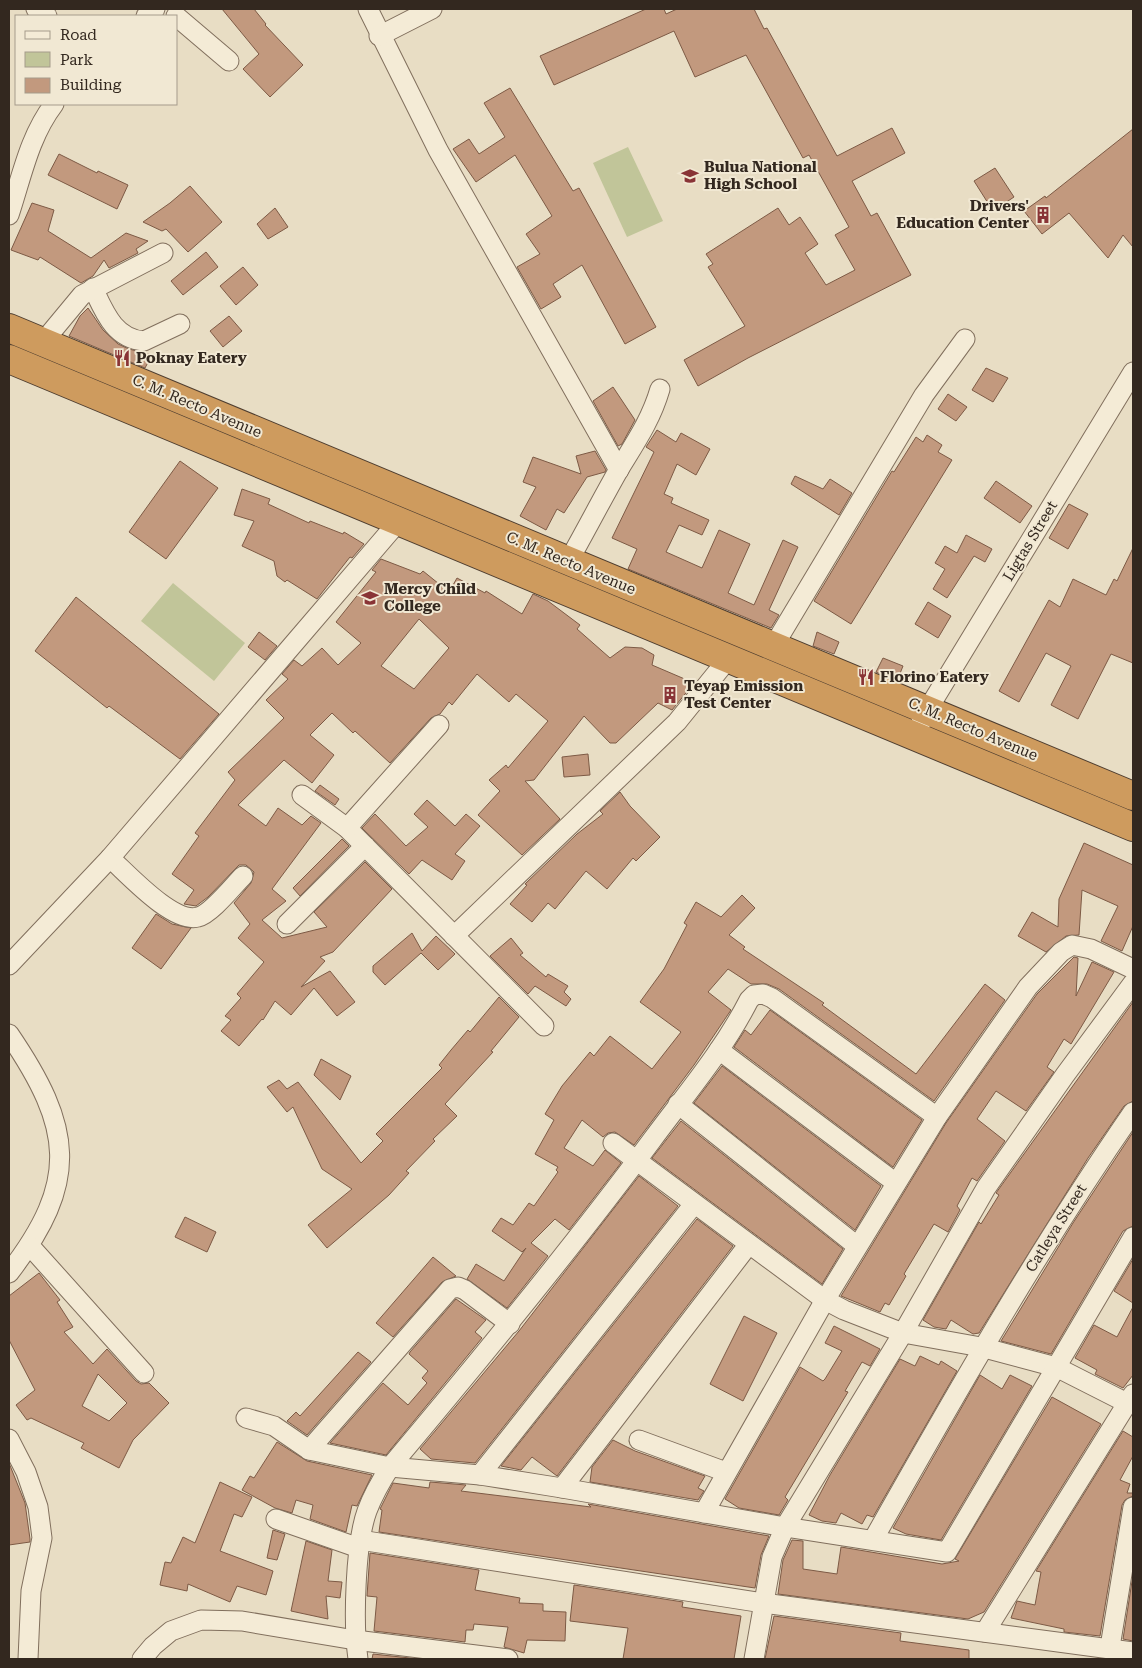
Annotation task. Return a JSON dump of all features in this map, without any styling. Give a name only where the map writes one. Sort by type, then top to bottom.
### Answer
[{"type":"highway","name":"C. M. Recto Avenue","points":[[9,328],[568,562],[928,709],[1133,796]]},
{"type":"highway","name":"C. M. Recto Avenue","points":[[9,359],[1133,827]]},
{"type":"street","points":[[368,9],[379,36],[438,150],[619,470]]},
{"type":"street","points":[[379,36],[432,9]]},
{"type":"street","points":[[178,18],[229,61]]},
{"type":"street","points":[[9,215],[31,142],[42,119],[53,105]]},
{"type":"street","points":[[43,342],[71,306],[94,288],[163,253]]},
{"type":"street","points":[[94,288],[112,324],[125,337],[144,342],[180,324]]},
{"type":"street","points":[[773,646],[924,395],[965,339]]},
{"type":"street","name":"Ligtas Street","points":[[914,736],[928,709],[1133,372]]},
{"type":"street","points":[[568,562],[619,470],[646,428],[660,389]]},
{"type":"street","points":[[9,965],[110,858],[398,522]]},
{"type":"street","points":[[454,936],[677,722],[728,659]]},
{"type":"street","points":[[347,828],[439,725]]},
{"type":"street","points":[[302,795],[347,828],[366,846],[544,1026]]},
{"type":"street","points":[[287,924],[366,846]]},
{"type":"street","points":[[110,858],[143,889],[174,912],[186,917],[197,918],[206,914],[243,876]]},
{"type":"street","points":[[704,1513],[856,1246],[937,1117],[1028,987],[1066,948],[1072,945],[1081,945],[1133,969]]},
{"type":"street","points":[[754,1659],[772,1557],[785,1527],[903,1333],[996,1173],[1133,983]]},
{"type":"street","points":[[358,1659],[355,1640],[360,1544],[367,1511],[390,1466],[510,1324],[637,1160],[719,1050],[754,994],[762,994],[772,998],[937,1117]]},
{"type":"street","points":[[9,1034],[50,1104],[57,1131],[59,1155],[54,1196],[42,1226],[30,1246],[9,1273]]},
{"type":"street","points":[[719,1050],[896,1183]]},
{"type":"street","points":[[678,1104],[856,1246]]},
{"type":"street","name":"Catleya Street","points":[[873,1540],[982,1347],[1056,1227],[1133,1112]]},
{"type":"street","points":[[613,1143],[825,1300],[844,1310],[903,1333],[982,1347],[1056,1367],[1130,1398],[985,1632]]},
{"type":"street","points":[[480,1475],[694,1204]]},
{"type":"street","points":[[246,1418],[274,1426],[309,1450],[390,1466],[480,1475],[785,1527],[947,1552],[1133,1237]]},
{"type":"street","points":[[562,1488],[748,1244]]},
{"type":"street","points":[[30,1246],[144,1373]]},
{"type":"street","points":[[309,1450],[450,1289],[458,1287],[465,1290],[510,1324]]},
{"type":"street","points":[[9,1439],[26,1472],[38,1507],[42,1538],[31,1591],[28,1659]]},
{"type":"street","points":[[639,1440],[726,1472]]},
{"type":"street","points":[[1110,1647],[1133,1507]]},
{"type":"street","points":[[276,1519],[360,1544],[763,1603],[1110,1647],[1133,1652]]},
{"type":"street","points":[[142,1659],[152,1646],[170,1631],[201,1620],[242,1622],[355,1640],[508,1659]]},
{"type":"green space","points":[[628,147],[663,221],[627,237],[593,163]]},
{"type":"green space","points":[[173,583],[245,643],[214,681],[141,621]]},
{"type":"building","points":[[222,9],[254,9],[265,25],[303,65],[270,97],[243,69],[259,54]]},
{"type":"building","points":[[646,9],[664,9],[666,14],[677,9],[754,9],[764,29],[767,28],[837,156],[892,128],[905,153],[852,181],[871,216],[877,213],[911,275],[748,358],[698,386],[684,360],[745,326],[708,267],[713,264],[706,254],[778,208],[789,225],[800,217],[818,244],[805,253],[826,285],[855,270],[835,235],[849,227],[809,155],[803,158],[746,55],[695,77],[674,31],[554,85],[540,56]]},
{"type":"building","points":[[510,88],[573,191],[579,188],[656,327],[625,344],[582,265],[553,284],[561,297],[541,309],[517,267],[540,254],[526,234],[552,216],[515,155],[476,182],[453,149],[469,139],[479,154],[505,137],[484,103]]},
{"type":"building","points":[[1133,129],[1133,247],[1123,235],[1108,258],[1069,213],[1042,234],[1024,211],[1045,196],[1046,198]]},
{"type":"building","points":[[59,154],[97,173],[98,171],[128,185],[117,209],[48,175]]},
{"type":"building","points":[[995,168],[1014,197],[993,211],[974,181]]},
{"type":"building","points":[[190,186],[222,222],[188,252],[166,229],[162,231],[143,222]]},
{"type":"building","points":[[32,203],[54,210],[48,231],[91,258],[126,233],[148,241],[136,249],[138,253],[109,268],[104,260],[93,276],[81,283],[40,257],[38,260],[11,250]]},
{"type":"building","points":[[275,208],[288,227],[268,239],[257,224]]},
{"type":"building","points":[[206,252],[218,267],[183,295],[171,281]]},
{"type":"building","points":[[243,267],[258,285],[236,305],[220,286]]},
{"type":"building","points":[[88,308],[103,330],[118,344],[152,355],[145,368],[69,336],[80,316]]},
{"type":"building","points":[[229,316],[242,331],[223,347],[210,331]]},
{"type":"building","points":[[986,368],[1008,378],[993,402],[972,390]]},
{"type":"building","points":[[613,387],[635,420],[622,444],[618,446],[593,401]]},
{"type":"building","points":[[948,394],[967,407],[956,421],[938,409]]},
{"type":"building","points":[[657,430],[676,442],[681,433],[710,449],[696,475],[677,464],[664,494],[673,498],[671,503],[709,520],[702,535],[679,525],[666,552],[702,568],[719,530],[750,544],[728,593],[754,605],[783,540],[798,547],[769,610],[779,615],[771,628],[628,569],[637,549],[612,538],[654,452],[646,447]]},
{"type":"building","points":[[927,435],[942,445],[938,452],[952,460],[851,624],[814,601],[892,471],[894,472],[916,437],[923,442]]},
{"type":"building","points":[[595,451],[606,470],[605,472],[587,477],[564,513],[557,509],[546,530],[520,516],[536,487],[523,482],[533,457],[581,474],[576,456]]},
{"type":"building","points":[[180,461],[218,488],[166,559],[129,532]]},
{"type":"building","points":[[795,476],[823,489],[830,479],[852,493],[839,515],[791,484]]},
{"type":"building","points":[[996,481],[1032,506],[1020,523],[984,498]]},
{"type":"building","points":[[242,489],[270,499],[268,504],[309,523],[310,521],[343,534],[344,532],[364,544],[352,558],[350,557],[317,599],[287,580],[285,582],[277,576],[274,561],[242,546],[254,521],[234,515]]},
{"type":"building","points":[[1069,504],[1088,514],[1068,549],[1049,538]]},
{"type":"building","points":[[966,535],[992,549],[985,562],[974,556],[947,598],[933,589],[945,569],[935,563],[945,546],[957,553]]},
{"type":"building","points":[[1133,548],[1133,663],[1111,654],[1078,719],[1051,705],[1071,666],[1046,653],[1019,702],[999,691],[1049,600],[1060,607],[1073,579],[1106,595],[1114,579],[1117,581]]},
{"type":"building","points":[[381,559],[420,574],[423,571],[449,592],[457,578],[485,593],[486,591],[522,614],[533,594],[548,601],[580,625],[577,629],[610,658],[625,647],[642,648],[654,655],[652,665],[694,683],[672,710],[658,703],[616,743],[610,743],[584,716],[534,780],[525,781],[560,819],[522,855],[478,815],[500,791],[489,780],[506,765],[508,768],[548,721],[516,694],[509,702],[477,674],[452,705],[449,702],[440,714],[431,718],[390,763],[332,713],[310,735],[334,755],[312,783],[284,760],[238,805],[266,826],[278,808],[302,825],[311,816],[321,823],[272,889],[286,901],[262,920],[282,938],[327,927],[314,912],[365,862],[392,889],[333,952],[320,957],[325,961],[301,987],[330,971],[355,1002],[337,1016],[314,988],[291,1015],[275,1001],[263,1020],[239,1046],[221,1031],[231,1020],[225,1016],[241,998],[237,994],[264,962],[238,938],[250,924],[234,903],[251,883],[254,872],[246,865],[239,865],[208,897],[196,906],[184,904],[194,890],[172,874],[199,836],[195,833],[235,780],[228,772],[284,718],[266,700],[288,679],[282,674],[294,660],[302,666],[322,648],[338,665],[361,643],[336,622],[376,572],[372,570]],"holes":[[[419,619],[449,648],[414,689],[381,666]]]},
{"type":"building","points":[[76,597],[219,714],[180,759],[109,706],[107,708],[35,651]]},
{"type":"building","points":[[928,602],[951,616],[938,638],[915,624]]},
{"type":"building","points":[[259,632],[277,646],[265,660],[248,647]]},
{"type":"building","points":[[817,632],[839,642],[834,654],[813,646]]},
{"type":"building","points":[[883,658],[903,666],[897,681],[876,672]]},
{"type":"building","points":[[588,754],[590,775],[564,777],[562,757]]},
{"type":"building","points":[[320,785],[339,799],[335,805],[315,791]]},
{"type":"building","points":[[620,792],[630,806],[660,837],[636,861],[633,858],[607,889],[586,871],[555,909],[548,903],[532,922],[510,904],[527,885],[525,884],[577,834],[603,814],[600,811]]},
{"type":"building","points":[[427,800],[455,826],[466,814],[480,826],[455,854],[465,861],[452,880],[422,860],[409,874],[362,828],[375,814],[406,846],[428,827],[414,814]]},
{"type":"building","points":[[342,839],[349,846],[300,896],[293,888]]},
{"type":"building","points":[[1084,843],[1133,865],[1133,926],[1122,951],[1101,941],[1118,906],[1082,890],[1079,935],[1066,936],[1046,952],[1018,936],[1032,912],[1058,927],[1059,899]]},
{"type":"building","points":[[742,895],[755,908],[729,935],[745,947],[743,949],[824,1003],[822,1005],[916,1074],[985,984],[1005,1000],[934,1101],[779,989],[767,984],[751,984],[728,969],[708,992],[731,1010],[694,1065],[634,1145],[615,1132],[608,1133],[603,1137],[582,1120],[564,1148],[593,1166],[605,1150],[621,1163],[569,1230],[555,1219],[531,1243],[548,1256],[507,1308],[467,1279],[476,1264],[504,1281],[526,1248],[522,1252],[492,1231],[501,1218],[513,1225],[529,1203],[534,1206],[558,1172],[556,1170],[558,1167],[535,1154],[554,1120],[545,1114],[562,1086],[590,1052],[594,1056],[610,1036],[652,1069],[681,1032],[640,1002],[664,969],[687,925],[684,923],[696,902],[721,917]]},
{"type":"building","points":[[156,914],[172,924],[191,928],[161,969],[132,948]]},
{"type":"building","points":[[412,933],[422,951],[436,936],[455,954],[438,970],[421,953],[385,985],[373,972],[373,966]]},
{"type":"building","points":[[511,938],[523,953],[520,955],[546,977],[548,974],[568,986],[564,992],[571,999],[566,1006],[535,986],[528,994],[490,956]]},
{"type":"building","points":[[1074,957],[1078,958],[1076,996],[1092,962],[1114,972],[1071,1044],[1064,1039],[1047,1067],[1054,1072],[1026,1111],[996,1091],[977,1119],[1005,1141],[977,1181],[972,1178],[957,1206],[960,1210],[948,1232],[934,1224],[904,1274],[906,1276],[889,1305],[885,1303],[880,1312],[841,1296],[946,1123],[1037,994]]},
{"type":"building","points":[[499,997],[519,1017],[491,1051],[493,1052],[445,1104],[457,1116],[433,1139],[435,1141],[406,1171],[409,1173],[389,1195],[327,1248],[308,1225],[352,1189],[322,1169],[293,1107],[287,1112],[267,1087],[279,1080],[287,1089],[298,1082],[361,1163],[383,1141],[376,1134],[442,1068],[439,1065],[451,1050],[468,1030],[470,1032]]},
{"type":"building","points":[[1133,1002],[1133,1101],[1124,1106],[1088,1158],[979,1333],[973,1334],[951,1320],[946,1329],[934,1327],[923,1320],[979,1222],[981,1224],[999,1195],[996,1193]]},
{"type":"building","points":[[770,1010],[922,1120],[893,1167],[734,1047],[745,1030],[751,1035]]},
{"type":"building","points":[[321,1059],[351,1076],[340,1100],[314,1075]]},
{"type":"building","points":[[722,1066],[881,1186],[855,1230],[694,1103]]},
{"type":"building","points":[[681,1121],[843,1249],[822,1284],[652,1158]]},
{"type":"building","points":[[1133,1132],[1133,1226],[1123,1231],[1051,1354],[1001,1341],[1073,1223]]},
{"type":"building","points":[[639,1176],[678,1206],[475,1463],[431,1459],[420,1449],[519,1331]]},
{"type":"building","points":[[185,1217],[216,1232],[207,1252],[175,1237]]},
{"type":"building","points":[[697,1219],[733,1246],[557,1476],[532,1457],[521,1470],[501,1466]]},
{"type":"building","points":[[433,1257],[456,1276],[442,1282],[393,1337],[376,1323]]},
{"type":"building","points":[[1133,1259],[1133,1303],[1114,1291]]},
{"type":"building","points":[[39,1273],[60,1300],[57,1302],[73,1327],[64,1332],[93,1364],[107,1349],[136,1381],[141,1384],[149,1383],[169,1403],[133,1440],[119,1468],[81,1448],[84,1443],[31,1418],[27,1420],[16,1405],[35,1390],[9,1340],[9,1296]],"holes":[[[98,1374],[127,1403],[109,1421],[82,1406]]]},
{"type":"building","points":[[456,1299],[486,1320],[475,1332],[482,1338],[386,1455],[330,1443],[383,1383],[408,1405],[427,1383],[422,1378],[428,1371],[409,1354]]},
{"type":"building","points":[[1133,1307],[1133,1375],[1123,1388],[1095,1374],[1097,1370],[1075,1358],[1094,1325],[1117,1337]]},
{"type":"building","points":[[744,1316],[777,1333],[743,1401],[710,1384]]},
{"type":"building","points":[[834,1326],[880,1349],[870,1366],[862,1362],[845,1391],[848,1392],[785,1497],[788,1500],[779,1515],[739,1508],[725,1499],[800,1367],[823,1381],[842,1351],[825,1343]]},
{"type":"building","points":[[358,1352],[371,1362],[307,1435],[287,1421],[296,1412],[300,1416]]},
{"type":"building","points":[[920,1356],[939,1365],[941,1361],[957,1371],[873,1517],[867,1515],[862,1524],[841,1513],[836,1523],[822,1521],[809,1515],[830,1475],[900,1359],[915,1366]]},
{"type":"building","points":[[980,1375],[1002,1389],[1010,1375],[1032,1386],[941,1540],[906,1534],[893,1528]]},
{"type":"building","points":[[1052,1397],[1101,1424],[984,1612],[968,1619],[778,1594],[783,1560],[792,1540],[803,1541],[803,1569],[837,1574],[841,1547],[942,1564],[959,1561],[955,1559]]},
{"type":"building","points":[[1123,1431],[1133,1437],[1133,1456],[1120,1480],[1130,1484],[1127,1493],[1133,1493],[1133,1496],[1125,1500],[1122,1505],[1100,1636],[1064,1632],[1064,1629],[1011,1618],[1017,1601],[1035,1605],[1041,1572],[1036,1571]]},
{"type":"building","points":[[613,1440],[635,1451],[705,1476],[698,1488],[704,1491],[698,1500],[590,1482],[592,1467]]},
{"type":"building","points":[[277,1442],[307,1461],[372,1475],[357,1506],[352,1505],[346,1532],[310,1519],[313,1505],[296,1500],[292,1513],[275,1508],[242,1490],[250,1476],[254,1478]]},
{"type":"building","points":[[9,1463],[25,1503],[30,1542],[9,1545]]},
{"type":"building","points":[[220,1482],[252,1497],[242,1517],[234,1514],[220,1551],[273,1571],[266,1595],[237,1586],[230,1602],[188,1584],[187,1591],[160,1585],[165,1562],[171,1563],[183,1537],[195,1543]]},
{"type":"building","points":[[430,1482],[466,1485],[461,1491],[591,1507],[588,1504],[769,1536],[761,1555],[755,1588],[379,1532],[382,1510],[380,1509],[393,1483],[429,1488]]},
{"type":"building","points":[[273,1530],[285,1534],[277,1560],[267,1558]]},
{"type":"building","points":[[306,1541],[332,1550],[328,1581],[342,1582],[340,1598],[326,1596],[328,1619],[291,1611]]},
{"type":"building","points":[[370,1553],[479,1570],[475,1590],[520,1598],[519,1603],[543,1604],[543,1611],[566,1612],[565,1641],[527,1640],[524,1653],[504,1647],[508,1627],[474,1624],[473,1630],[466,1630],[465,1642],[374,1631],[377,1597],[367,1596]]},
{"type":"building","points":[[1133,1575],[1133,1641],[1123,1639]]},
{"type":"building","points":[[574,1585],[683,1602],[682,1607],[741,1616],[734,1659],[623,1659],[628,1628],[570,1621]]},
{"type":"building","points":[[774,1616],[901,1633],[900,1641],[969,1650],[969,1659],[765,1659]]},
{"type":"building","points":[[373,1654],[419,1659],[372,1659]]},
{"type":"place","name":"Bulua National High School","points":[[690,176]]},
{"type":"place","name":"Drivers' Education Center","points":[[1043,215]]},
{"type":"place","name":"Poknay Eatery","points":[[122,358]]},
{"type":"place","name":"Mercy Child College","points":[[370,598]]},
{"type":"place","name":"Florino Eatery","points":[[866,677]]},
{"type":"place","name":"Teyap Emission Test Center","points":[[670,695]]}]
